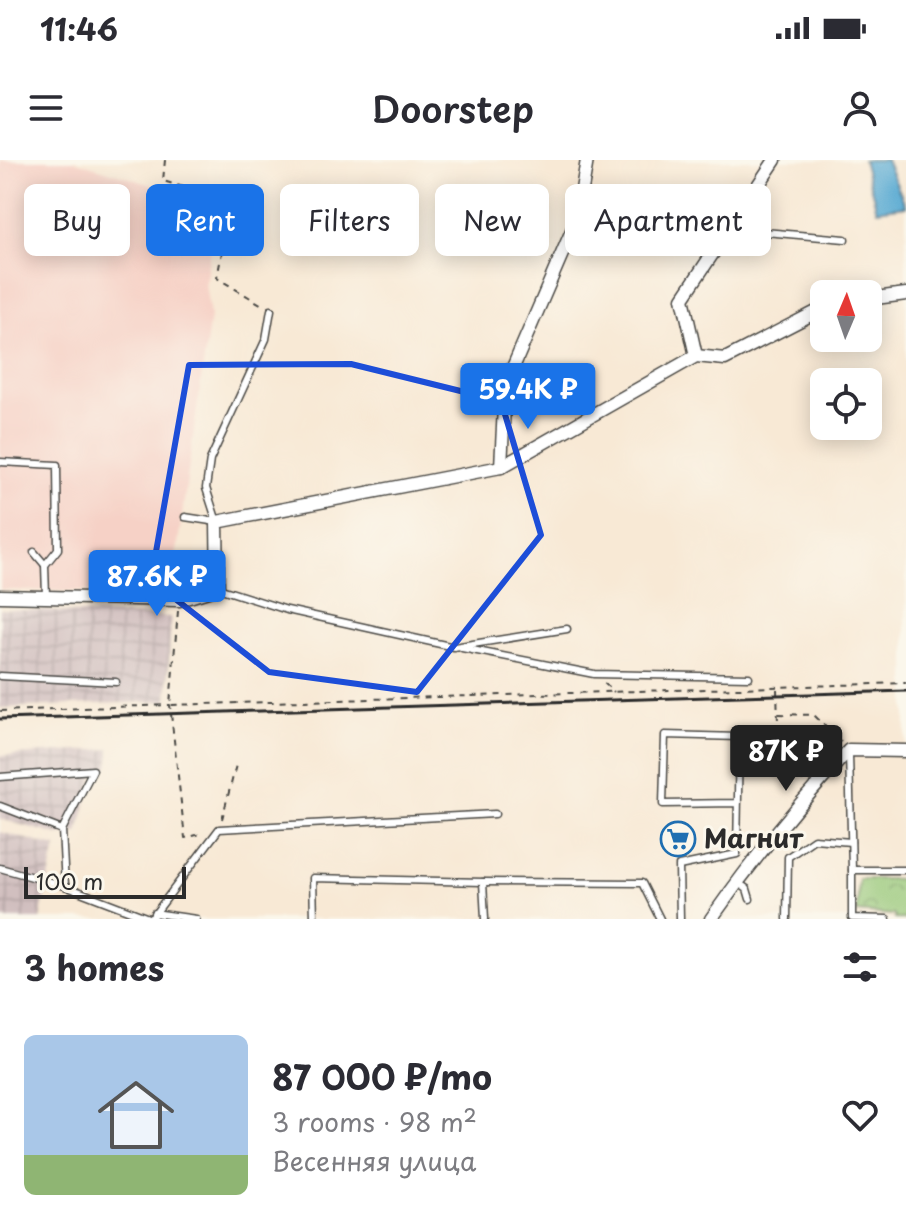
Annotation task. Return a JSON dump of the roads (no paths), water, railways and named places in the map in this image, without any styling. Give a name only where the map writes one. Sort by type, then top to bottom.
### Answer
[{"type":"street","points":[[501,467],[505,386],[577,219],[587,160]]},
{"type":"street","points":[[760,184],[775,160]]},
{"type":"street","points":[[696,356],[683,298],[712,256]]},
{"type":"street","points":[[882,297],[906,294]]},
{"type":"street","points":[[0,596],[179,600],[218,588],[217,522],[501,467],[696,356],[725,359],[810,315]]},
{"type":"street","points":[[711,919],[811,790],[849,750],[906,751]]},
{"type":"lane","points":[[771,233],[845,239]]},
{"type":"lane","points":[[185,517],[217,522],[206,488],[210,460],[266,339],[271,310]]},
{"type":"lane","points":[[0,462],[57,465],[58,549],[45,565]]},
{"type":"lane","points":[[34,552],[45,565],[47,597]]},
{"type":"lane","points":[[144,599],[149,566]]},
{"type":"lane","points":[[218,588],[287,610],[594,674],[749,677]]},
{"type":"lane","points":[[454,647],[567,629]]},
{"type":"lane","points":[[0,676],[116,682]]},
{"type":"lane","points":[[680,919],[679,866],[737,854],[738,803],[739,737],[665,735],[663,804],[738,803]]},
{"type":"lane","points":[[849,750],[852,918],[887,919]]},
{"type":"lane","points":[[0,777],[93,770],[62,830],[65,886]]},
{"type":"lane","points":[[0,806],[62,830]]},
{"type":"lane","points":[[152,917],[219,829],[495,814]]},
{"type":"lane","points":[[787,919],[788,857],[814,839],[851,842]]},
{"type":"lane","points":[[0,868],[65,886],[152,917],[196,919]]},
{"type":"lane","points":[[852,870],[906,870]]},
{"type":"lane","points":[[314,919],[313,878],[642,883],[660,919]]},
{"type":"lane","points":[[483,882],[485,919]]},
{"type":"lane","points":[[737,882],[747,889],[750,899]]},
{"type":"water","points":[[863,160],[886,160],[906,206],[877,210]]},
{"type":"railway","points":[[0,719],[906,691]]},
{"type":"place","name":"Магнит","points":[[678,839]]}]
